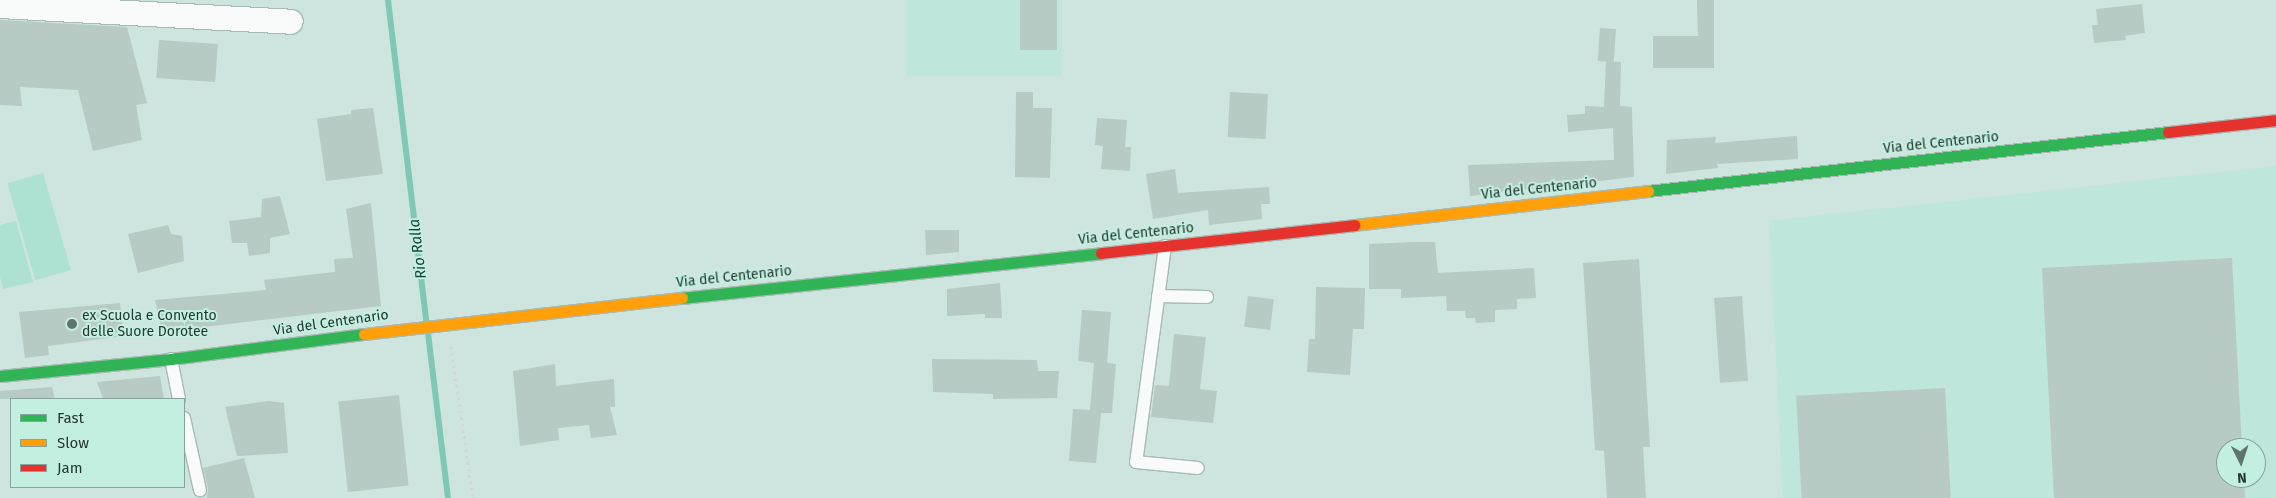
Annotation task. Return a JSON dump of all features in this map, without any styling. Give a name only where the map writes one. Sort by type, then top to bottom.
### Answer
[{"type":"street","points":[[0,6],[292,22]]},
{"type":"street","name":"Via del Centenario","points":[[0,376],[171,359],[447,323],[1165,246],[2276,120]]},
{"type":"lane","points":[[1165,246],[1136,462],[1198,468]]},
{"type":"lane","points":[[1158,296],[1207,297]]},
{"type":"lane","points":[[171,359],[180,398]]},
{"type":"lane","points":[[185,422],[200,490]]},
{"type":"path","points":[[447,323],[473,498]]},
{"type":"shaded area","points":[[906,0],[1062,0],[1062,76],[906,76]]},
{"type":"shaded area","points":[[2276,166],[2276,498],[1783,498],[1769,221]]},
{"type":"shaded area","points":[[43,173],[71,270],[35,280],[7,183]]},
{"type":"shaded area","points":[[16,221],[33,282],[3,289],[0,277],[0,225]]},
{"type":"building","points":[[1020,0],[1057,0],[1057,50],[1020,50]]},
{"type":"building","points":[[1697,0],[1714,0],[1714,68],[1653,68],[1653,36],[1698,36]]},
{"type":"building","points":[[2142,4],[2145,33],[2125,36],[2126,40],[2094,43],[2092,25],[2098,25],[2096,9]]},
{"type":"building","points":[[0,20],[127,27],[147,103],[136,105],[142,140],[93,151],[78,90],[20,87],[22,106],[0,105]]},
{"type":"building","points":[[1600,28],[1616,29],[1614,62],[1598,61]]},
{"type":"building","points":[[159,40],[218,44],[215,82],[156,78]]},
{"type":"building","points":[[1606,61],[1621,62],[1620,106],[1632,107],[1634,177],[1470,196],[1468,165],[1614,160],[1613,128],[1568,132],[1567,115],[1585,114],[1585,106],[1604,107]]},
{"type":"building","points":[[1016,92],[1033,92],[1033,108],[1052,108],[1050,178],[1015,177]]},
{"type":"building","points":[[1230,92],[1268,94],[1266,139],[1228,137]]},
{"type":"building","points":[[373,108],[383,174],[326,181],[317,119],[351,114],[351,110]]},
{"type":"building","points":[[1097,118],[1127,120],[1125,147],[1131,147],[1130,171],[1101,169],[1103,146],[1095,145]]},
{"type":"building","points":[[1797,136],[1798,159],[1717,164],[1718,168],[1666,174],[1667,140],[1716,137],[1715,143]]},
{"type":"building","points":[[1175,169],[1178,193],[1269,187],[1270,204],[1261,204],[1262,219],[1209,225],[1208,210],[1153,219],[1146,174]]},
{"type":"building","points":[[280,196],[290,234],[270,238],[270,253],[249,256],[247,243],[232,243],[229,221],[261,217],[262,199]]},
{"type":"building","points":[[371,203],[381,306],[162,332],[155,300],[266,290],[264,280],[335,272],[334,259],[353,258],[346,209]]},
{"type":"building","points":[[168,225],[171,234],[182,236],[184,261],[138,273],[128,234]]},
{"type":"building","points":[[925,230],[959,230],[959,252],[926,255]]},
{"type":"building","points":[[1435,242],[1438,273],[1534,268],[1536,298],[1517,299],[1517,309],[1495,310],[1495,322],[1476,323],[1475,318],[1466,318],[1465,311],[1447,311],[1446,296],[1401,298],[1401,289],[1369,289],[1369,244]]},
{"type":"building","points":[[2232,258],[2241,438],[2216,438],[2216,488],[2244,488],[2245,498],[2054,498],[2042,268]]},
{"type":"building","points":[[1639,259],[1650,447],[1643,447],[1646,498],[1607,498],[1604,451],[1595,450],[1583,263]]},
{"type":"building","points":[[1000,283],[1002,318],[985,318],[985,314],[947,316],[947,289]]},
{"type":"building","points":[[1316,287],[1365,288],[1364,329],[1353,329],[1350,375],[1307,372],[1309,339],[1315,339]]},
{"type":"building","points":[[1248,296],[1274,299],[1270,330],[1244,327]]},
{"type":"building","points":[[1742,296],[1748,381],[1720,383],[1714,298]]},
{"type":"building","name":"ex Scuola e Convento delle Suore Dorotee","points":[[120,303],[124,336],[48,346],[49,355],[25,358],[19,312]]},
{"type":"building","points":[[1082,310],[1111,312],[1107,363],[1116,364],[1112,413],[1101,413],[1096,463],[1069,461],[1073,409],[1090,410],[1094,363],[1078,361]]},
{"type":"building","points":[[1174,334],[1206,337],[1200,389],[1217,391],[1213,423],[1151,417],[1155,385],[1169,386]]},
{"type":"building","points":[[932,359],[1037,360],[1038,371],[1059,371],[1057,398],[993,399],[993,394],[933,392]]},
{"type":"building","points":[[555,364],[556,386],[614,379],[615,407],[610,407],[617,435],[591,438],[589,425],[558,428],[559,440],[520,446],[513,371]]},
{"type":"building","points":[[160,376],[164,398],[103,398],[97,382]]},
{"type":"building","points":[[52,387],[55,398],[0,399],[0,391]]},
{"type":"building","points":[[1945,388],[1951,498],[1802,498],[1796,396]]},
{"type":"building","points":[[399,395],[409,486],[348,492],[338,401]]},
{"type":"building","points":[[269,401],[284,403],[288,453],[237,456],[225,407]]},
{"type":"building","points":[[244,458],[255,498],[207,498],[208,488],[203,468]]},
{"type":"waterway","name":"Rio Ralla","points":[[388,0],[426,321]]},
{"type":"waterway","name":"Rio Ralla","points":[[428,333],[448,498]]},
{"type":"traffic: fast","points":[[1648,191],[2168,132]]},
{"type":"traffic: fast","points":[[682,298],[1101,253]]},
{"type":"traffic: fast","points":[[0,376],[171,359],[364,334]]},
{"type":"traffic: slow","points":[[1354,225],[1648,191]]},
{"type":"traffic: slow","points":[[364,334],[682,298]]},
{"type":"traffic: jam","points":[[2168,132],[2276,120]]},
{"type":"traffic: jam","points":[[1101,253],[1354,225]]},
{"type":"place","name":"ex Scuola e Convento delle Suore Dorotee","points":[[72,324]]}]
